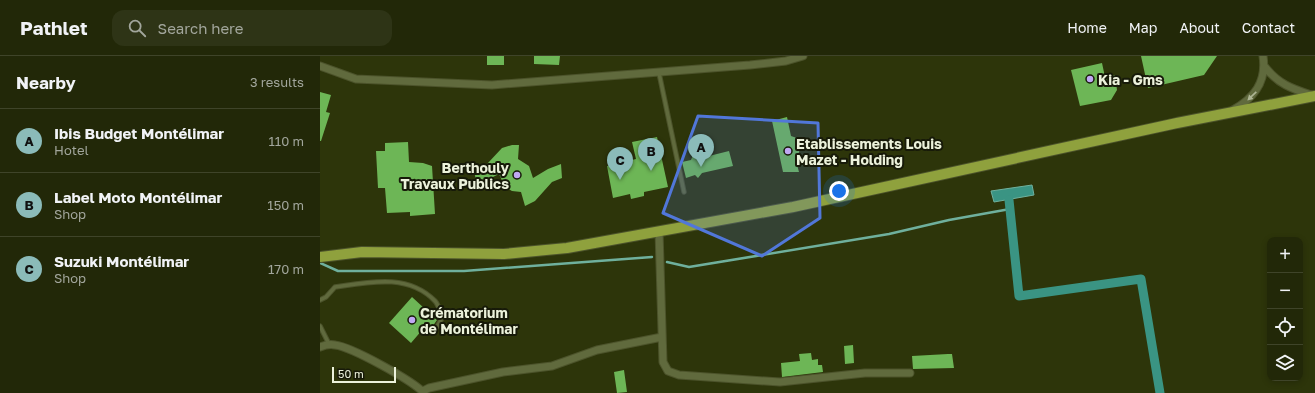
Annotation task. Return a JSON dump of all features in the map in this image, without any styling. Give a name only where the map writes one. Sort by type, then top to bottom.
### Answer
[{"type":"main road","points":[[320,257],[362,252],[504,254],[568,248],[793,207],[1315,96]]},
{"type":"street","points":[[320,66],[356,79],[492,85],[659,73],[803,56]]},
{"type":"street","points":[[1226,114],[1245,103],[1258,91],[1265,67],[1263,56]]},
{"type":"street","points":[[1265,67],[1271,75],[1286,86],[1315,96]]},
{"type":"street","points":[[659,231],[663,362],[668,371],[679,375],[780,382],[865,373],[910,373]]},
{"type":"street","points":[[320,347],[329,344],[351,349],[376,362],[424,392],[429,388],[504,372],[552,366],[597,350],[662,337]]},
{"type":"lane","points":[[659,73],[684,192]]},
{"type":"lane","points":[[320,300],[326,297],[334,287],[389,281],[413,285],[436,302],[442,318],[437,327]]},
{"type":"lane","points":[[320,326],[329,344]]},
{"type":"highlighted area","points":[[698,116],[818,123],[820,218],[762,256],[663,213]]},
{"type":"water","points":[[1032,185],[1034,195],[994,202],[991,191]]},
{"type":"building","points":[[487,56],[504,56],[504,65],[487,65]]},
{"type":"building","points":[[534,56],[560,56],[559,65],[534,64]]},
{"type":"building","points":[[1141,56],[1217,56],[1204,75],[1148,88]]},
{"type":"building","points":[[1102,63],[1105,77],[1115,75],[1117,90],[1111,100],[1080,106],[1071,70]]},
{"type":"building","points":[[320,92],[331,95],[326,112],[330,113],[321,141],[320,141]]},
{"type":"building","points":[[787,117],[791,136],[803,140],[796,161],[799,172],[783,172],[772,121]]},
{"type":"building","points":[[657,137],[668,187],[644,192],[644,196],[631,199],[630,194],[613,198],[607,166],[636,159],[632,142]]},
{"type":"building","points":[[408,142],[409,162],[423,163],[432,166],[435,214],[410,216],[410,212],[387,213],[385,188],[378,188],[376,151],[385,151],[385,143]]},
{"type":"building","points":[[512,145],[519,145],[518,159],[529,166],[533,178],[548,169],[561,164],[562,178],[552,182],[535,201],[525,206],[521,192],[512,191],[505,187],[499,174],[477,185],[474,171],[487,164],[502,148]]},
{"type":"building","points":[[729,151],[733,166],[702,173],[698,178],[695,175],[686,178],[682,162],[691,160],[693,155],[697,159]]},
{"type":"building","name":"Crématorium de Montélimar","points":[[412,297],[437,320],[428,333],[423,329],[411,343],[389,323]]},
{"type":"building","points":[[853,345],[854,363],[845,364],[844,346]]},
{"type":"building","points":[[811,353],[812,360],[818,359],[818,365],[822,365],[823,372],[782,377],[781,363],[800,361],[799,354]]},
{"type":"building","points":[[952,354],[954,368],[913,369],[912,356]]},
{"type":"building","points":[[624,370],[627,392],[617,393],[614,372]]},
{"type":"waterway","points":[[1009,200],[1019,296],[1141,279],[1160,393]]},
{"type":"waterway","points":[[667,262],[689,267],[889,234],[949,220],[1010,209]]},
{"type":"waterway","points":[[320,263],[338,271],[464,271],[652,257]]},
{"type":"place","name":"Kia - Gms","points":[[1090,79]]},
{"type":"place","name":"Etablissements Louis Mazet - Holding","points":[[788,151]]},
{"type":"place","name":"Ibis Budget Montélimar","points":[[701,167]]},
{"type":"place","name":"Label Moto Montélimar","points":[[651,171]]},
{"type":"place","name":"Berthouly Travaux Publics","points":[[517,175]]},
{"type":"place","name":"Suzuki Montélimar","points":[[620,180]]},
{"type":"place","name":"Crématorium de Montélimar","points":[[412,320]]}]
